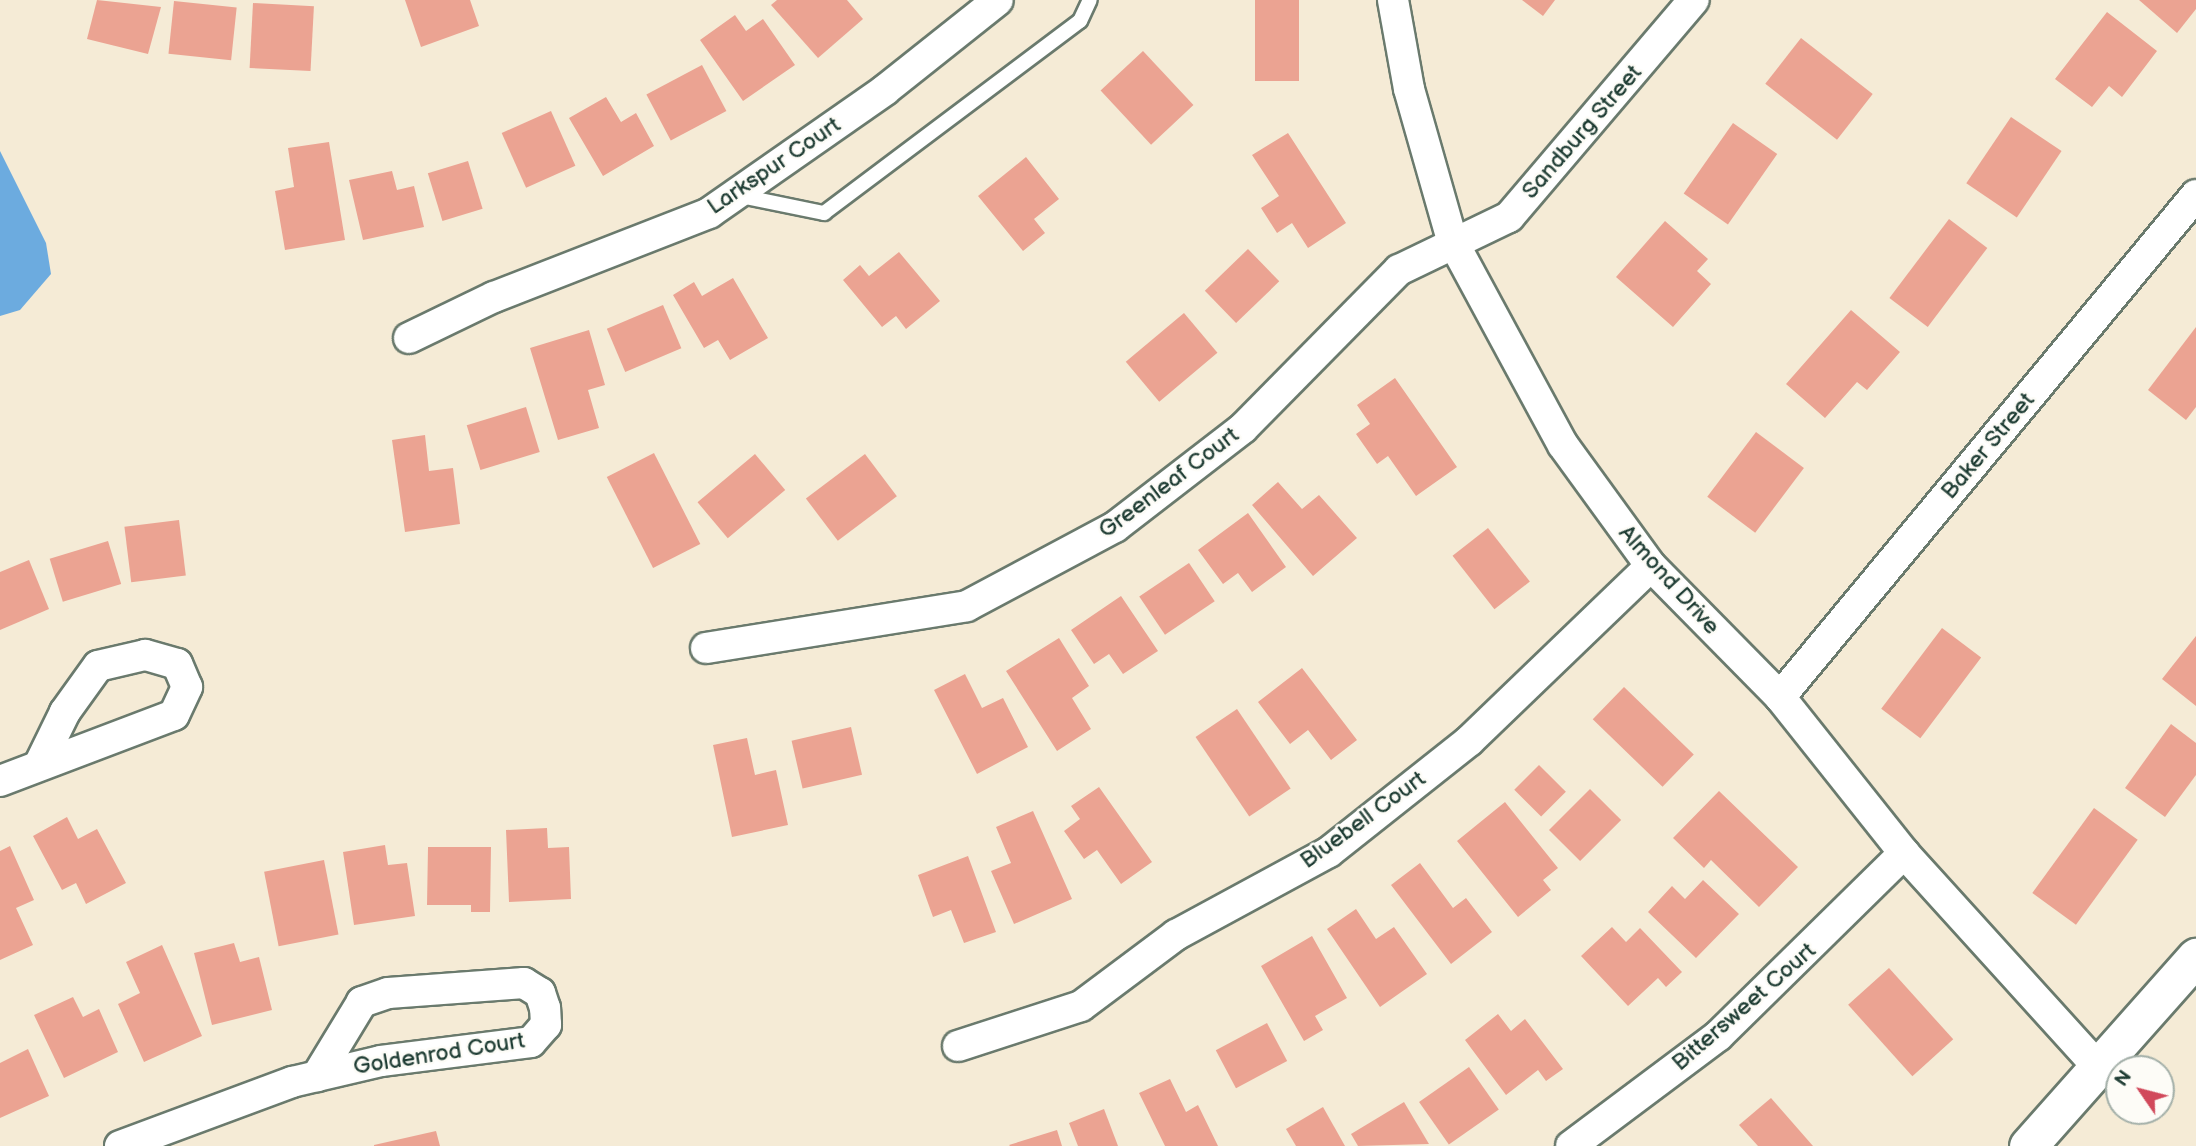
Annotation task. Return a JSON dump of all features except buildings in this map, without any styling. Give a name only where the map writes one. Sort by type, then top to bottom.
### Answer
[{"type":"street","name":"Larkspur Court","points":[[409,338],[494,297],[709,213],[885,90],[998,0]]},
{"type":"street","name":"Almond Drive","points":[[1393,0],[1409,89],[1452,240],[1563,444],[1651,566],[1780,697],[1904,853],[2101,1070]]},
{"type":"street","name":"Sandburg Street","points":[[1452,240],[1509,217],[1695,0]]},
{"type":"street","name":"Baker Street","points":[[1780,697],[2196,195]]},
{"type":"street","name":"Greenleaf Court","points":[[706,648],[967,606],[1115,527],[1243,428],[1399,270],[1452,240]]},
{"type":"street","name":"Bluebell Court","points":[[958,1046],[1082,1006],[1176,934],[1328,852],[1469,741],[1651,566]]},
{"type":"street","points":[[0,781],[174,715],[187,687],[177,664],[145,655],[98,666],[65,712],[39,765]]},
{"type":"street","name":"Bittersweet Court","points":[[1571,1146],[1718,1036],[1904,853]]},
{"type":"street","points":[[2028,1146],[2101,1070],[2196,957]]},
{"type":"street","name":"Goldenrod Court","points":[[120,1146],[181,1119],[317,1076],[381,1061],[531,1042],[547,1025],[540,993],[524,983],[388,993],[362,1002],[317,1076]]},
{"type":"lane","points":[[735,195],[824,214],[1080,21],[1090,0]]},
{"type":"water","points":[[0,151],[46,243],[51,274],[20,310],[0,316]]}]
